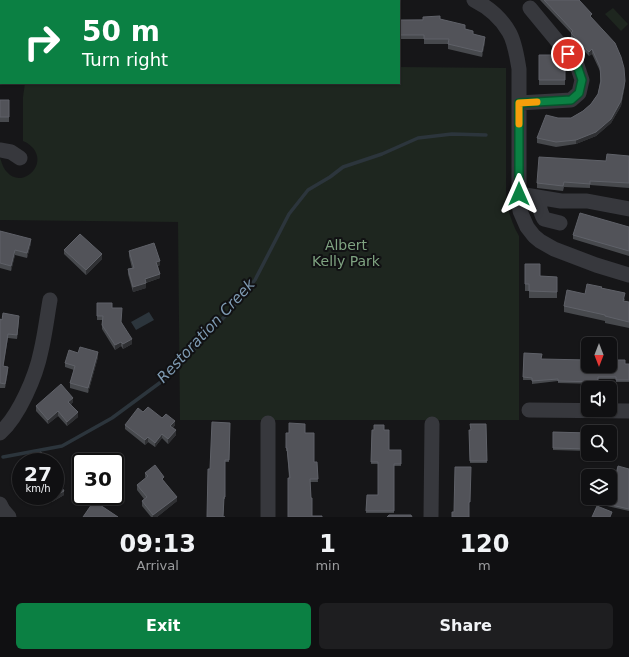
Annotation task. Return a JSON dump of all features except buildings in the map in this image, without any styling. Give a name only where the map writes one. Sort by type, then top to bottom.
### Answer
[{"type":"street","points":[[474,0],[487,7],[510,32],[515,49],[519,69],[520,210],[527,226],[534,236],[554,249],[596,265],[629,274]]},
{"type":"street","points":[[519,103],[571,100],[579,93],[582,80],[577,65],[530,8]]},
{"type":"street","points":[[0,150],[11,152],[20,158]]},
{"type":"street","points":[[519,194],[561,201],[587,201],[629,209]]},
{"type":"street","points":[[542,198],[540,202],[540,211],[544,219],[560,223]]},
{"type":"street","points":[[0,432],[5,428],[20,407],[32,380],[42,347],[50,300]]},
{"type":"street","points":[[529,410],[629,411]]},
{"type":"street","points":[[268,423],[268,517]]},
{"type":"street","points":[[431,517],[432,424]]},
{"type":"street","points":[[0,504],[9,517]]},
{"type":"green space","points":[[613,8],[628,24],[621,31],[605,14]]},
{"type":"green space","name":"Albert Kelly Park","points":[[400,67],[506,68],[506,193],[510,215],[519,236],[519,420],[180,420],[178,222],[0,220],[0,158],[7,172],[13,177],[19,178],[25,177],[31,173],[37,162],[37,155],[33,148],[23,141],[23,97],[25,84],[400,84]]},
{"type":"shaded area","points":[[149,312],[154,320],[136,330],[131,322]]},
{"type":"waterway","name":"Restoration Creek","points":[[3,457],[62,446],[112,418],[169,376],[227,314],[255,280],[289,214],[308,190],[330,177],[343,167],[382,154],[418,138],[452,134],[486,135]]},
{"type":"slow traffic","points":[[519,124],[519,103],[537,102]]},
{"type":"route","points":[[519,194],[519,103],[571,100],[579,93],[582,80],[577,65],[568,54]]}]
